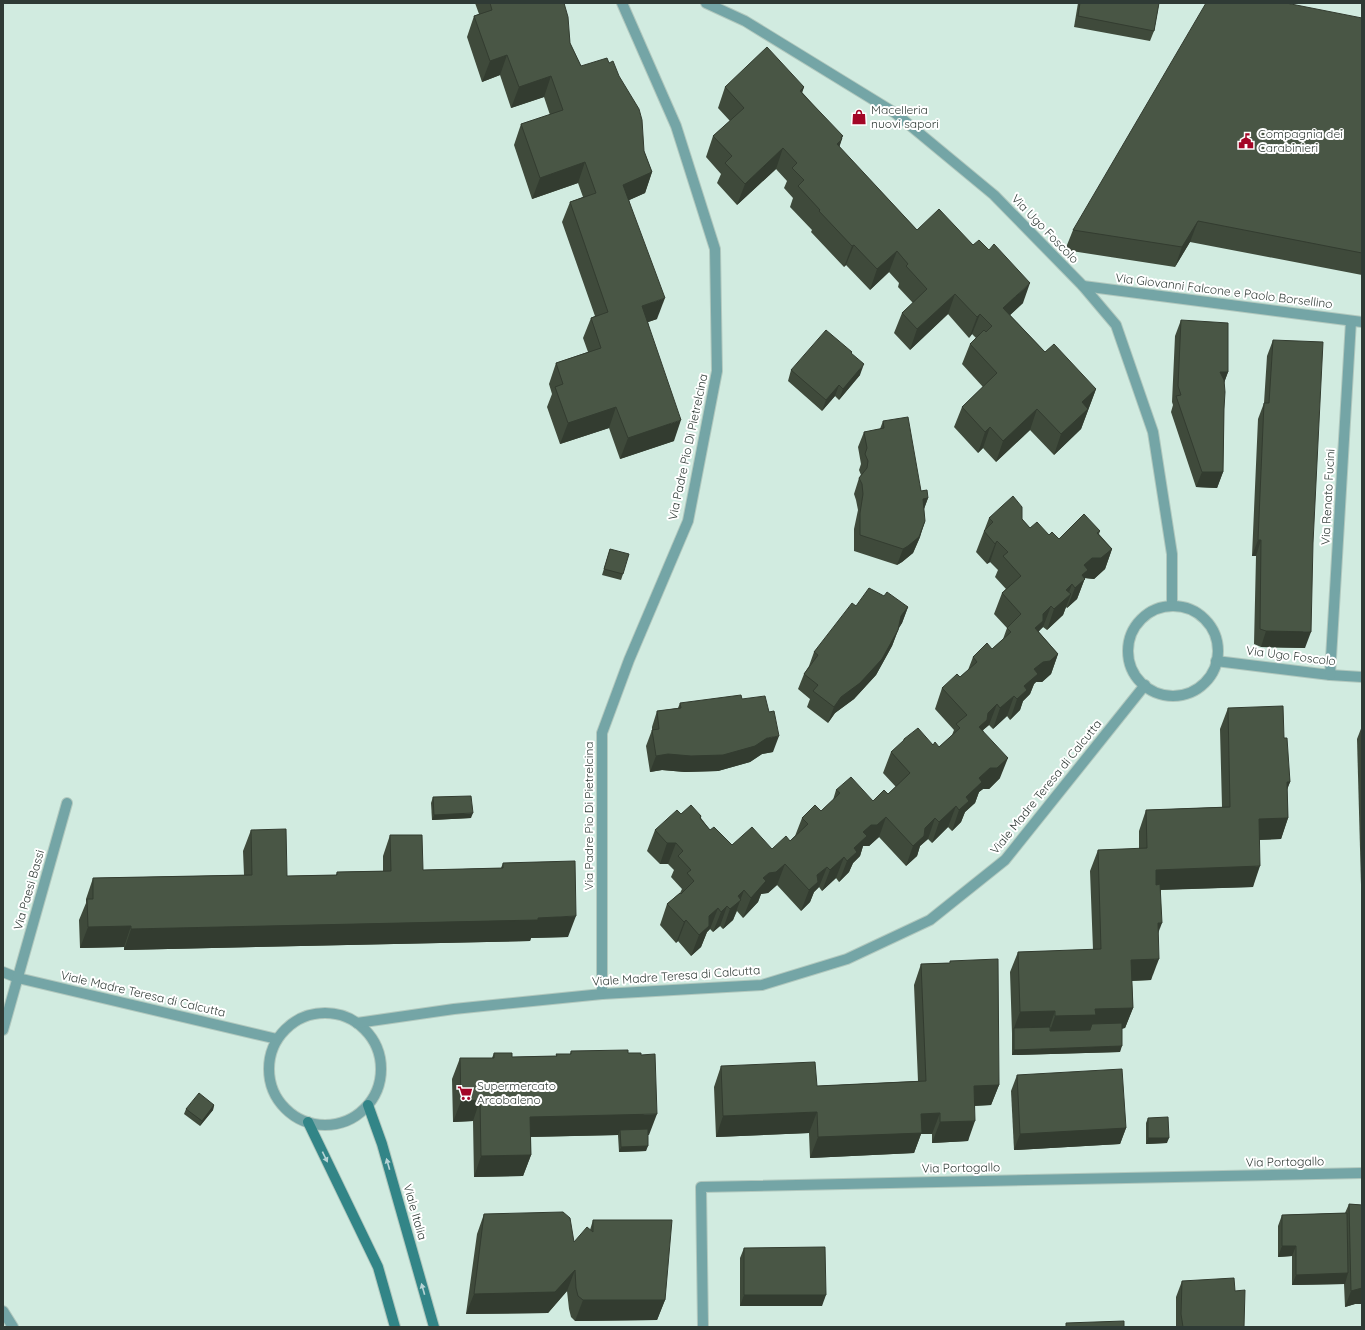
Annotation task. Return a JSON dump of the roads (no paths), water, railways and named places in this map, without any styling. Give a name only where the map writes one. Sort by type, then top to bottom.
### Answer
[{"type":"street","name":"Via Padre Pio Di Pietrelcina","points":[[602,994],[602,733],[629,660],[688,521],[717,371],[715,249],[676,126],[622,3]]},
{"type":"street","name":"Via Ugo Foscolo","points":[[706,3],[745,21],[895,113],[994,195],[1082,286],[1116,325],[1153,432],[1172,554],[1172,605]]},
{"type":"street","name":"Via Giovanni Falcone e Paolo Borsellino","points":[[1082,286],[1362,322]]},
{"type":"street","name":"Via Renato Fucini","points":[[1330,675],[1351,321]]},
{"type":"street","points":[[1172,605],[1195,611],[1212,628],[1219,650],[1216,661],[1213,673],[1197,690],[1174,697],[1151,691],[1134,675],[1127,652],[1134,629],[1150,612],[1172,605]]},
{"type":"street","name":"Via Ugo Foscolo","points":[[1216,661],[1330,675],[1362,677]]},
{"type":"street","name":"Viale Madre Teresa di Calcutta","points":[[357,1023],[454,1009],[602,994],[762,985],[847,958],[930,920],[1005,860],[1145,685]]},
{"type":"street","name":"Via Paesi Bassi","points":[[3,1030],[67,803]]},
{"type":"street","name":"Viale Madre Teresa di Calcutta","points":[[3,972],[18,978],[278,1039]]},
{"type":"street","points":[[319,1013],[338,1014],[357,1023],[371,1037],[379,1055],[381,1068],[378,1087],[368,1104],[355,1117],[337,1124],[308,1122],[290,1113],[278,1099],[270,1080],[270,1057],[278,1039],[290,1024],[319,1013]]},
{"type":"street","name":"Viale Italia","points":[[368,1104],[382,1144],[434,1327]]},
{"type":"street","points":[[308,1122],[378,1267],[395,1327]]},
{"type":"street","name":"Via Portogallo","points":[[702,1327],[700,1187],[1362,1173]]},
{"type":"street","points":[[3,1311],[13,1327]]},
{"type":"place","name":"Macelleria nuovi sapori","points":[[859,117]]},
{"type":"place","name":"Compagnia dei Carabinieri","points":[[1246,141]]},
{"type":"place","name":"Supermercato Arcobaleno","points":[[465,1093]]}]
